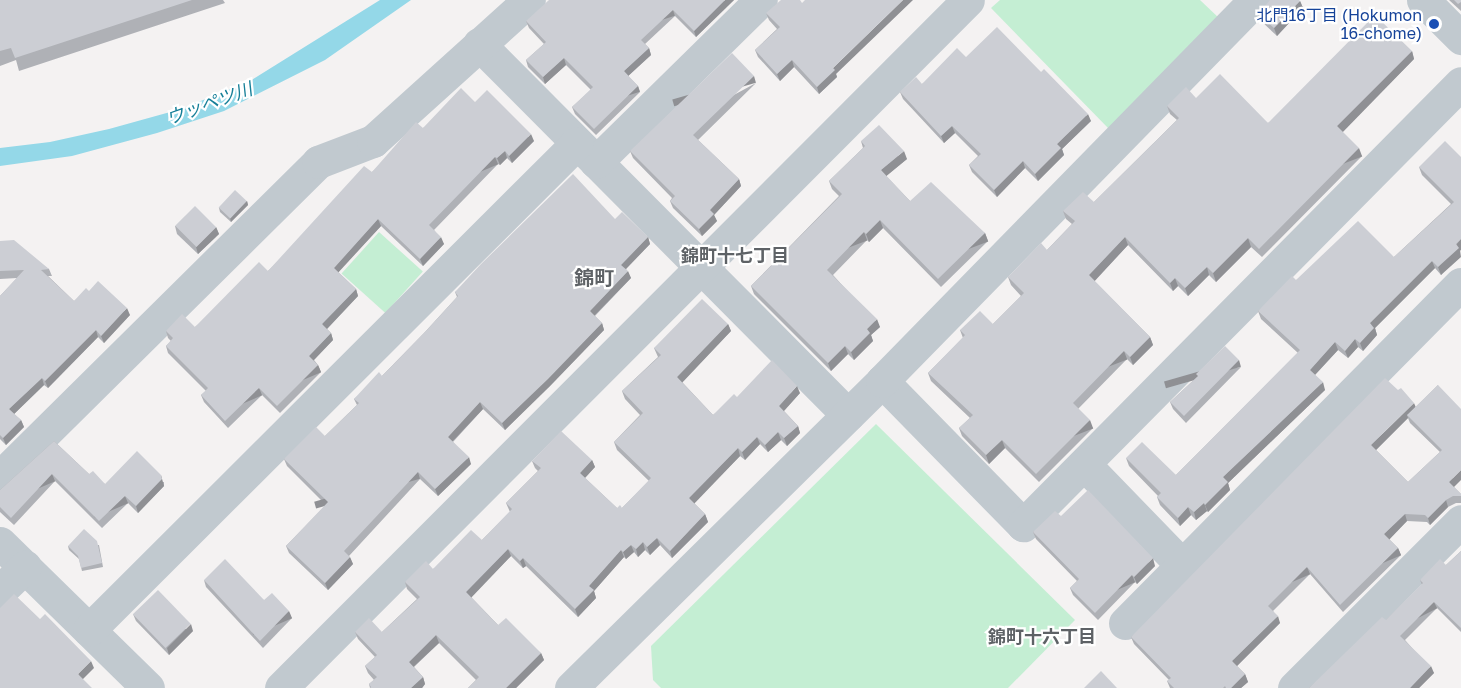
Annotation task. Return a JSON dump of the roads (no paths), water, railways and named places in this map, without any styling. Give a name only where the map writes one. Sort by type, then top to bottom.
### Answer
[{"type":"street","points":[[0,477],[318,162],[373,141],[529,0]]},
{"type":"street","points":[[89,630],[587,152],[761,0]]},
{"type":"street","points":[[281,688],[968,0]]},
{"type":"street","points":[[571,688],[882,381],[1255,0]]},
{"type":"street","points":[[1423,0],[1461,38]]},
{"type":"street","points":[[479,44],[848,415]]},
{"type":"street","points":[[882,381],[1023,525],[1461,83]]},
{"type":"street","points":[[1125,623],[1461,284]]},
{"type":"street","points":[[1084,464],[1182,565]]},
{"type":"street","points":[[1294,688],[1461,521]]},
{"type":"street","points":[[0,543],[148,688]]},
{"type":"street","points":[[0,591],[25,567]]},
{"type":"water","name":"ウッペツ川","points":[[380,0],[411,0],[325,60],[224,111],[157,133],[72,156],[0,166],[0,148],[50,142],[109,129],[181,109],[250,81]]},
{"type":"place","name":"北門16丁目 (Hokumon 16-chome)","points":[[1434,24]]},
{"type":"district","name":"錦町十七丁目","points":[[735,255]]},
{"type":"district","name":"錦町","points":[[594,277]]},
{"type":"district","name":"錦町十六丁目","points":[[1042,636]]}]
